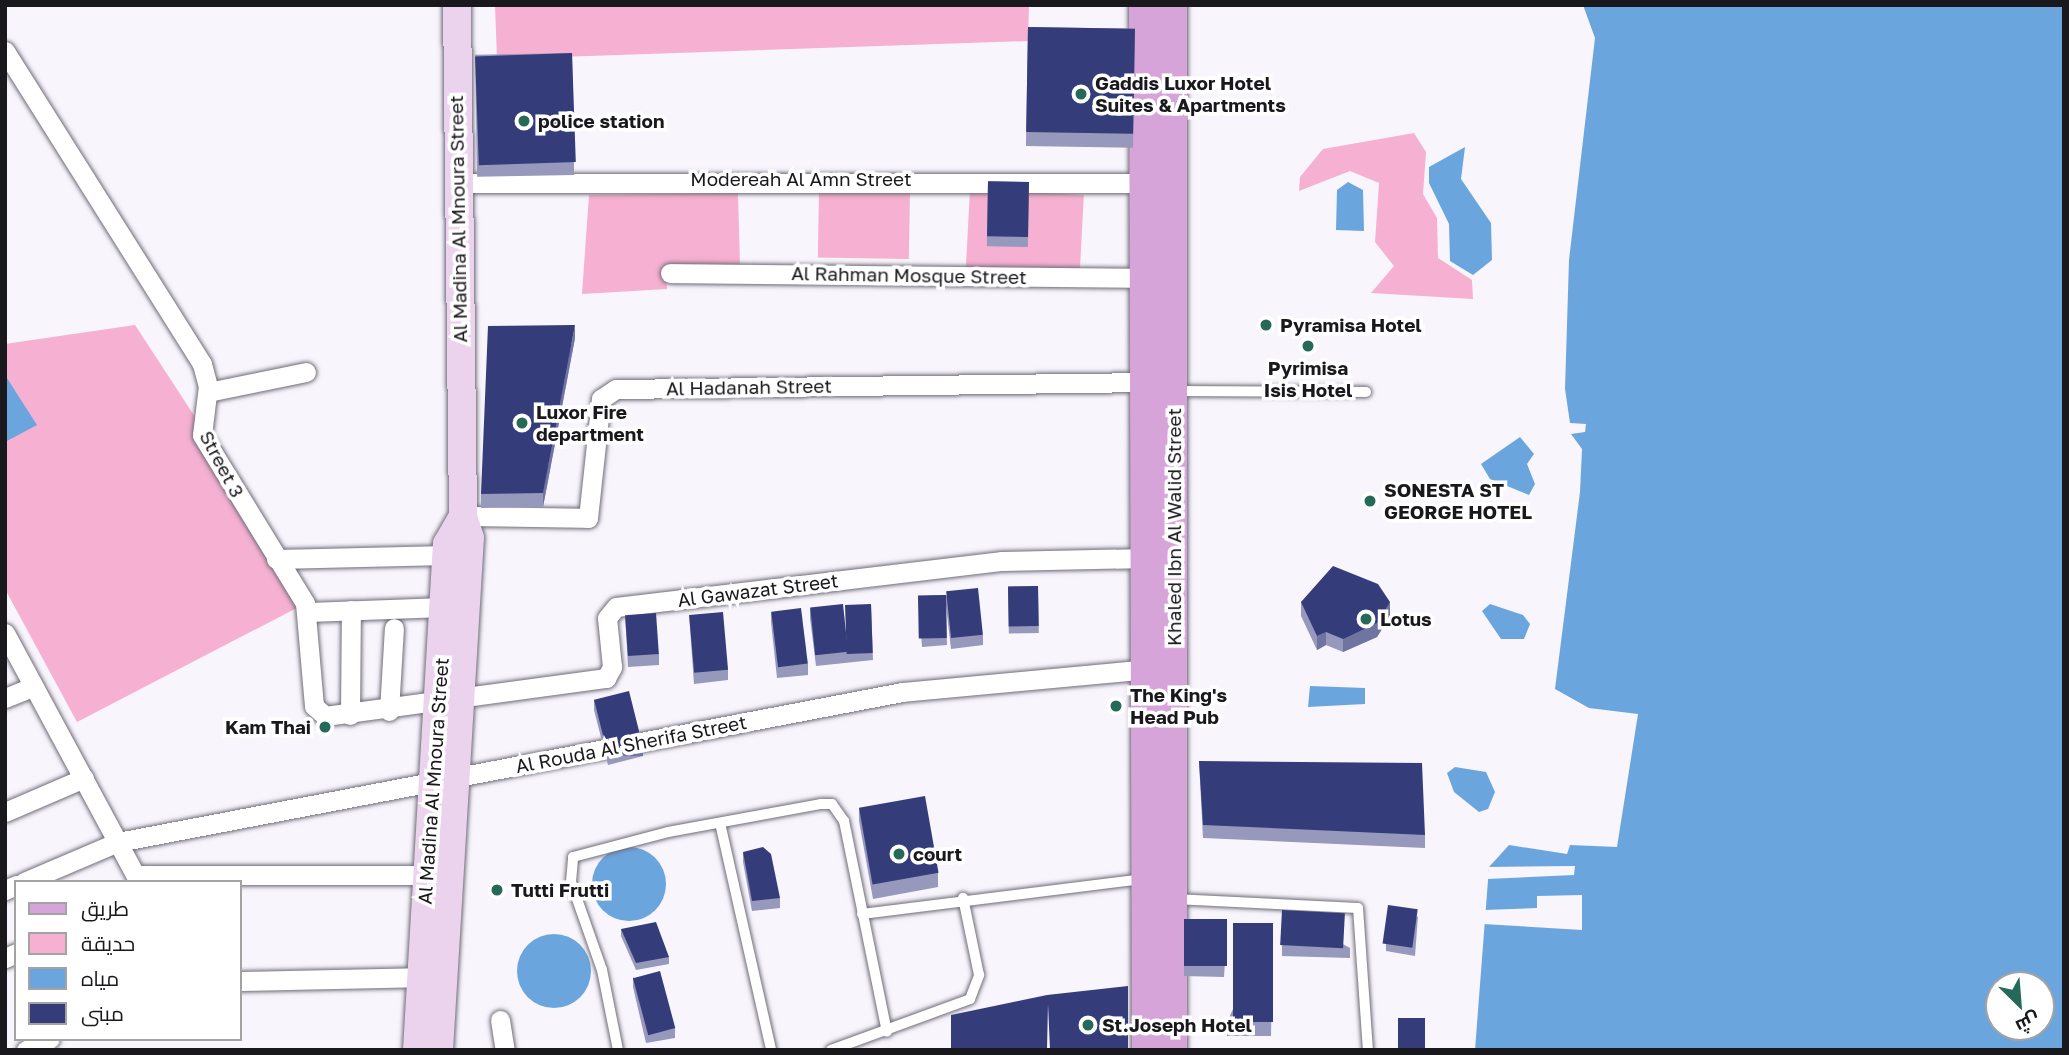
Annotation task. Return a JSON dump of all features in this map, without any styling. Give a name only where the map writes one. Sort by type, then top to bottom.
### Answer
[{"type":"main road","name":"Al Madina Al Mnoura Street","points":[[439,1050],[432,977],[448,701],[470,538],[463,516],[456,183],[457,5]]},
{"type":"main road","name":"Khaled Ibn Al Walid Street","points":[[1145,5],[1147,278],[1162,386],[1148,558],[1147,669],[1156,892],[1171,1050]]},
{"type":"main road","name":"Khaled Ibn Al Walid Street","points":[[1147,1050],[1156,892],[1162,386],[1171,5]]},
{"type":"main road","name":"Al Madina Al Mnoura Street","points":[[448,701],[444,607],[447,555],[450,534],[463,516]]},
{"type":"main road","name":"Al Madina Al Mnoura Street","points":[[416,1050],[432,977]]},
{"type":"street","name":"Street 3","points":[[5,51],[177,318],[205,370],[208,392],[202,435],[308,612],[314,706],[325,716],[389,711],[448,701]]},
{"type":"street","name":"Modereah Al Amn Street","points":[[456,183],[1146,183]]},
{"type":"street","name":"Al Rahman Mosque Street","points":[[670,272],[1147,278]]},
{"type":"street","points":[[208,392],[306,372]]},
{"type":"street","name":"Al Hadanah Street","points":[[463,516],[588,518],[601,399],[615,389],[1162,386]]},
{"type":"street","points":[[276,559],[447,555]]},
{"type":"street","name":"Al Gawazat Street","points":[[448,701],[606,678],[612,667],[607,618],[615,607],[1002,561],[1148,558]]},
{"type":"street","points":[[308,612],[444,607]]},
{"type":"street","points":[[350,715],[351,610]]},
{"type":"street","points":[[389,711],[394,628]]},
{"type":"street","points":[[5,633],[138,879],[438,875]]},
{"type":"street","name":"Al Rouda Al Sherifa Street","points":[[29,880],[118,842],[945,685],[1147,669]]},
{"type":"street","points":[[5,698],[34,685]]},
{"type":"street","points":[[5,812],[84,778]]},
{"type":"street","points":[[242,981],[432,977]]},
{"type":"street","points":[[500,1020],[505,1050]]},
{"type":"street","points":[[26,1050],[46,1041]]},
{"type":"lane","points":[[1162,386],[1366,392]]},
{"type":"lane","points":[[618,1050],[569,865],[582,851],[720,822],[832,804],[844,821],[887,1032]]},
{"type":"lane","points":[[720,822],[771,1050]]},
{"type":"lane","points":[[862,914],[963,898],[1156,892],[1358,908],[1368,1050]]},
{"type":"lane","points":[[831,1050],[887,1032],[970,999],[977,990],[963,898]]},
{"type":"green space","points":[[495,5],[1029,5],[1028,41],[497,59]]},
{"type":"green space","points":[[1414,133],[1426,152],[1423,194],[1437,218],[1438,258],[1472,280],[1473,299],[1371,293],[1394,266],[1375,242],[1379,183],[1350,171],[1299,191],[1300,177],[1323,149]]},
{"type":"green space","points":[[819,189],[910,191],[909,259],[818,257]]},
{"type":"green space","points":[[970,189],[1084,195],[1080,274],[966,268]]},
{"type":"green space","points":[[738,193],[740,265],[666,267],[667,289],[582,294],[589,195]]},
{"type":"green space","points":[[135,325],[314,599],[77,722],[5,589],[5,344]]},
{"type":"water","points":[[1583,5],[2064,5],[2064,1050],[1475,1050],[1489,867],[1509,845],[1567,854],[1570,845],[1617,847],[1638,714],[1589,708],[1555,689],[1580,492],[1582,449],[1571,434],[1585,432],[1586,424],[1570,423],[1565,389],[1569,260],[1595,38]]},
{"type":"water","points":[[1465,147],[1461,179],[1491,223],[1492,260],[1473,275],[1450,261],[1449,224],[1429,183],[1429,167]]},
{"type":"water","points":[[1348,182],[1363,190],[1364,231],[1336,230],[1337,190]]},
{"type":"water","points":[[5,375],[37,425],[5,442]]},
{"type":"water","points":[[1520,437],[1534,454],[1527,464],[1535,484],[1529,495],[1490,479],[1481,464]]},
{"type":"water","points":[[1490,604],[1523,615],[1530,624],[1524,639],[1501,639],[1482,611]]},
{"type":"water","points":[[1310,686],[1365,688],[1365,704],[1308,707]]},
{"type":"water","points":[[1455,767],[1486,772],[1495,792],[1488,809],[1479,812],[1454,792],[1447,773]]},
{"type":"water","points":[[629,847],[650,853],[660,863],[666,884],[660,905],[650,915],[629,921],[608,915],[598,905],[592,884],[598,863],[608,853]]},
{"type":"water","points":[[554,934],[575,940],[585,950],[591,971],[585,992],[575,1002],[554,1008],[533,1002],[523,992],[517,971],[523,950],[533,940]]},
{"type":"pier","points":[[1575,866],[1574,875],[1487,879],[1489,867]]},
{"type":"pier","points":[[1582,895],[1582,930],[1483,924],[1484,910],[1537,908],[1537,896]]},
{"type":"building","name":"Gaddis Luxor Hotel Suites & Apartments","points":[[1028,27],[1135,29],[1133,134],[1026,132]]},
{"type":"building","name":"police station","points":[[572,53],[576,162],[479,165],[475,56]]},
{"type":"building","points":[[988,181],[1029,182],[1028,237],[987,236]]},
{"type":"building","name":"Luxor Fire department","points":[[575,325],[543,493],[481,494],[488,326]]},
{"type":"building","points":[[1333,566],[1378,584],[1390,602],[1377,623],[1343,639],[1326,632],[1317,636],[1301,602]]},
{"type":"building","points":[[1038,586],[1039,626],[1009,627],[1008,587]]},
{"type":"building","points":[[978,588],[983,635],[951,638],[946,591]]},
{"type":"building","points":[[918,595],[946,595],[947,638],[919,638]]},
{"type":"building","points":[[843,604],[848,652],[815,655],[810,607]]},
{"type":"building","points":[[871,604],[873,653],[847,654],[845,605]]},
{"type":"building","points":[[801,608],[808,664],[778,667],[771,612]]},
{"type":"building","points":[[723,612],[728,670],[694,673],[689,615]]},
{"type":"building","points":[[656,613],[659,654],[628,656],[625,615]]},
{"type":"building","points":[[629,691],[643,746],[608,755],[594,700]]},
{"type":"building","points":[[1199,761],[1422,763],[1425,835],[1203,825]]},
{"type":"building","name":"court","points":[[925,796],[939,873],[873,884],[859,808]]},
{"type":"building","points":[[763,847],[771,854],[780,898],[752,901],[743,852]]},
{"type":"building","points":[[1388,905],[1418,909],[1412,948],[1383,944]]},
{"type":"building","points":[[1282,910],[1345,913],[1343,948],[1280,945]]},
{"type":"building","points":[[1184,919],[1227,919],[1227,966],[1184,966]]},
{"type":"building","points":[[656,922],[669,957],[636,963],[621,929]]},
{"type":"building","points":[[1233,923],[1273,923],[1273,1022],[1233,1022]]},
{"type":"building","points":[[660,971],[675,1028],[648,1035],[633,978]]},
{"type":"building","points":[[1128,986],[1128,1049],[1050,1050],[1048,1004],[1047,1050],[951,1050],[951,1015],[1047,995]]},
{"type":"building","points":[[1398,1018],[1425,1018],[1425,1050],[1398,1050]]},
{"type":"place","name":"Gaddis Luxor Hotel Suites & Apartments","points":[[1081,94]]},
{"type":"place","name":"police station","points":[[524,121]]},
{"type":"place","name":"Pyramisa Hotel","points":[[1266,325]]},
{"type":"place","name":"Pyrimisa Isis Hotel","points":[[1308,346]]},
{"type":"place","name":"Luxor Fire department","points":[[522,423]]},
{"type":"place","name":"SONESTA ST GEORGE HOTEL","points":[[1370,501]]},
{"type":"place","name":"Lotus","points":[[1366,619]]},
{"type":"place","name":"The King's Head Pub","points":[[1116,706]]},
{"type":"place","name":"Kam Thai","points":[[325,727]]},
{"type":"place","name":"court","points":[[899,854]]},
{"type":"place","name":"Tutti Frutti","points":[[497,890]]},
{"type":"place","name":"St.Joseph Hotel","points":[[1088,1025]]}]
